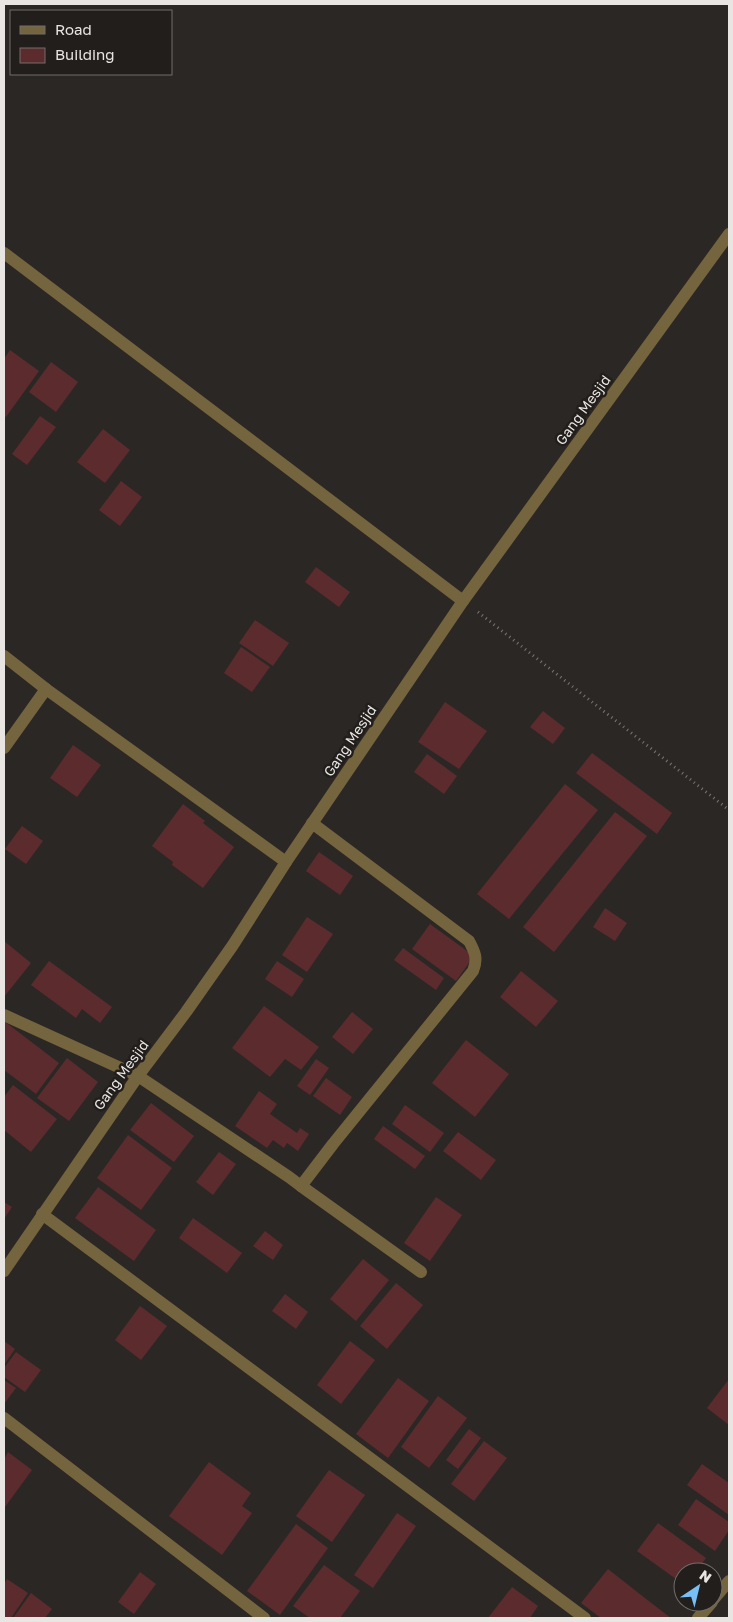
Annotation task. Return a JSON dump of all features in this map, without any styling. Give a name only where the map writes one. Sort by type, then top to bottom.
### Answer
[{"type":"street","name":"Gang Mesjid","points":[[4,1271],[138,1076],[233,945],[312,823],[464,601],[729,234]]},
{"type":"street","points":[[4,253],[464,601]]},
{"type":"street","points":[[4,656],[46,689],[286,862]]},
{"type":"street","points":[[4,748],[46,689]]},
{"type":"street","points":[[301,1186],[473,971],[476,963],[474,951],[469,941],[312,823]]},
{"type":"street","points":[[4,1015],[138,1076],[290,1177],[421,1272]]},
{"type":"street","points":[[42,1214],[585,1618]]},
{"type":"street","points":[[4,1418],[264,1618]]},
{"type":"path","points":[[464,601],[729,810]]},
{"type":"building","points":[[10,350],[39,371],[6,417],[4,416],[4,359]]},
{"type":"building","points":[[51,362],[78,382],[56,412],[29,392]]},
{"type":"building","points":[[40,416],[56,427],[27,465],[12,454]]},
{"type":"building","points":[[103,429],[130,450],[105,483],[77,462]]},
{"type":"building","points":[[121,481],[142,497],[120,526],[99,510]]},
{"type":"building","points":[[316,567],[350,592],[339,607],[305,582]]},
{"type":"building","points":[[255,620],[289,643],[273,666],[239,643]]},
{"type":"building","points":[[241,647],[270,667],[252,692],[224,673]]},
{"type":"building","points":[[445,702],[487,731],[459,769],[418,742]]},
{"type":"building","points":[[543,711],[565,728],[553,744],[530,727]]},
{"type":"building","points":[[73,745],[101,765],[77,797],[50,778]]},
{"type":"building","points":[[592,753],[672,813],[657,834],[576,773]]},
{"type":"building","points":[[427,754],[457,776],[444,794],[414,772]]},
{"type":"building","points":[[565,784],[598,810],[509,919],[477,894]]},
{"type":"building","points":[[183,804],[205,821],[203,823],[234,847],[203,888],[172,865],[173,862],[152,846]]},
{"type":"building","points":[[615,812],[647,836],[554,952],[523,927]]},
{"type":"building","points":[[22,826],[43,841],[26,864],[5,849]]},
{"type":"building","points":[[319,852],[353,876],[340,895],[306,871]]},
{"type":"building","points":[[605,908],[627,923],[615,941],[593,927]]},
{"type":"building","points":[[307,917],[333,934],[307,972],[282,955]]},
{"type":"building","points":[[430,924],[474,956],[456,981],[412,949]]},
{"type":"building","points":[[4,941],[31,963],[4,997]]},
{"type":"building","points":[[403,948],[444,978],[436,990],[394,960]]},
{"type":"building","points":[[49,961],[112,1007],[100,1023],[82,1009],[76,1018],[31,985]]},
{"type":"building","points":[[277,961],[304,979],[292,997],[265,979]]},
{"type":"building","points":[[521,971],[558,1001],[536,1027],[500,997]]},
{"type":"building","points":[[264,1006],[319,1047],[301,1070],[285,1059],[270,1077],[232,1048]]},
{"type":"building","points":[[352,1012],[373,1029],[353,1054],[332,1037]]},
{"type":"building","points":[[4,1021],[59,1063],[36,1094],[4,1070]]},
{"type":"building","points":[[466,1040],[509,1074],[475,1117],[432,1083]]},
{"type":"building","points":[[67,1058],[98,1082],[69,1121],[37,1098]]},
{"type":"building","points":[[316,1059],[329,1068],[310,1095],[297,1086]]},
{"type":"building","points":[[326,1078],[352,1097],[340,1115],[313,1096]]},
{"type":"building","points":[[13,1085],[57,1119],[31,1152],[4,1130],[4,1097]]},
{"type":"building","points":[[259,1091],[277,1104],[270,1114],[297,1133],[300,1128],[309,1134],[298,1151],[287,1143],[284,1148],[273,1140],[267,1148],[235,1126]]},
{"type":"building","points":[[151,1103],[194,1136],[174,1162],[130,1130]]},
{"type":"building","points":[[405,1105],[444,1133],[430,1152],[392,1124]]},
{"type":"building","points":[[383,1126],[425,1156],[415,1169],[374,1139]]},
{"type":"building","points":[[458,1132],[496,1160],[481,1180],[443,1151]]},
{"type":"building","points":[[128,1135],[172,1168],[141,1210],[97,1178]]},
{"type":"building","points":[[219,1152],[236,1164],[213,1195],[196,1182]]},
{"type":"building","points":[[98,1187],[156,1230],[134,1261],[75,1218]]},
{"type":"building","points":[[436,1197],[462,1215],[430,1261],[404,1243]]},
{"type":"building","points":[[4,1202],[12,1207],[4,1219]]},
{"type":"building","points":[[193,1218],[242,1253],[227,1273],[179,1238]]},
{"type":"building","points":[[265,1231],[283,1245],[273,1260],[253,1246]]},
{"type":"building","points":[[363,1259],[389,1280],[356,1321],[330,1299]]},
{"type":"building","points":[[396,1283],[423,1305],[387,1349],[360,1326]]},
{"type":"building","points":[[285,1294],[308,1312],[296,1329],[272,1311]]},
{"type":"building","points":[[140,1306],[167,1326],[141,1360],[115,1340]]},
{"type":"building","points":[[4,1341],[15,1349],[4,1365]]},
{"type":"building","points":[[350,1341],[375,1360],[341,1404],[317,1385]]},
{"type":"building","points":[[16,1352],[41,1370],[25,1392],[4,1377],[4,1368]]},
{"type":"building","points":[[398,1378],[429,1401],[388,1458],[356,1434]]},
{"type":"building","points":[[729,1379],[729,1425],[707,1408]]},
{"type":"building","points":[[4,1380],[16,1388],[4,1404]]},
{"type":"building","points":[[438,1396],[467,1418],[429,1468],[401,1447]]},
{"type":"building","points":[[469,1429],[481,1438],[458,1469],[446,1460]]},
{"type":"building","points":[[484,1441],[507,1458],[474,1501],[451,1484]]},
{"type":"building","points":[[8,1452],[32,1470],[5,1507],[4,1459]]},
{"type":"building","points":[[209,1462],[251,1493],[242,1506],[252,1513],[222,1555],[169,1516]]},
{"type":"building","points":[[702,1464],[729,1483],[729,1515],[687,1485]]},
{"type":"building","points":[[329,1470],[365,1495],[332,1542],[296,1516]]},
{"type":"building","points":[[696,1499],[729,1522],[729,1530],[715,1551],[678,1525]]},
{"type":"building","points":[[397,1513],[416,1526],[373,1588],[354,1575]]},
{"type":"building","points":[[658,1523],[706,1558],[703,1562],[673,1562],[673,1577],[637,1551]]},
{"type":"building","points":[[296,1524],[328,1548],[280,1615],[247,1591]]},
{"type":"building","points":[[324,1565],[360,1591],[340,1618],[310,1618],[293,1606]]},
{"type":"building","points":[[608,1569],[671,1618],[601,1618],[581,1603]]},
{"type":"building","points":[[140,1572],[156,1584],[134,1614],[118,1602]]},
{"type":"building","points":[[7,1579],[28,1593],[11,1618],[4,1618],[4,1584]]},
{"type":"building","points":[[512,1587],[538,1606],[530,1618],[488,1618]]},
{"type":"building","points":[[31,1593],[52,1609],[45,1618],[13,1618]]}]
